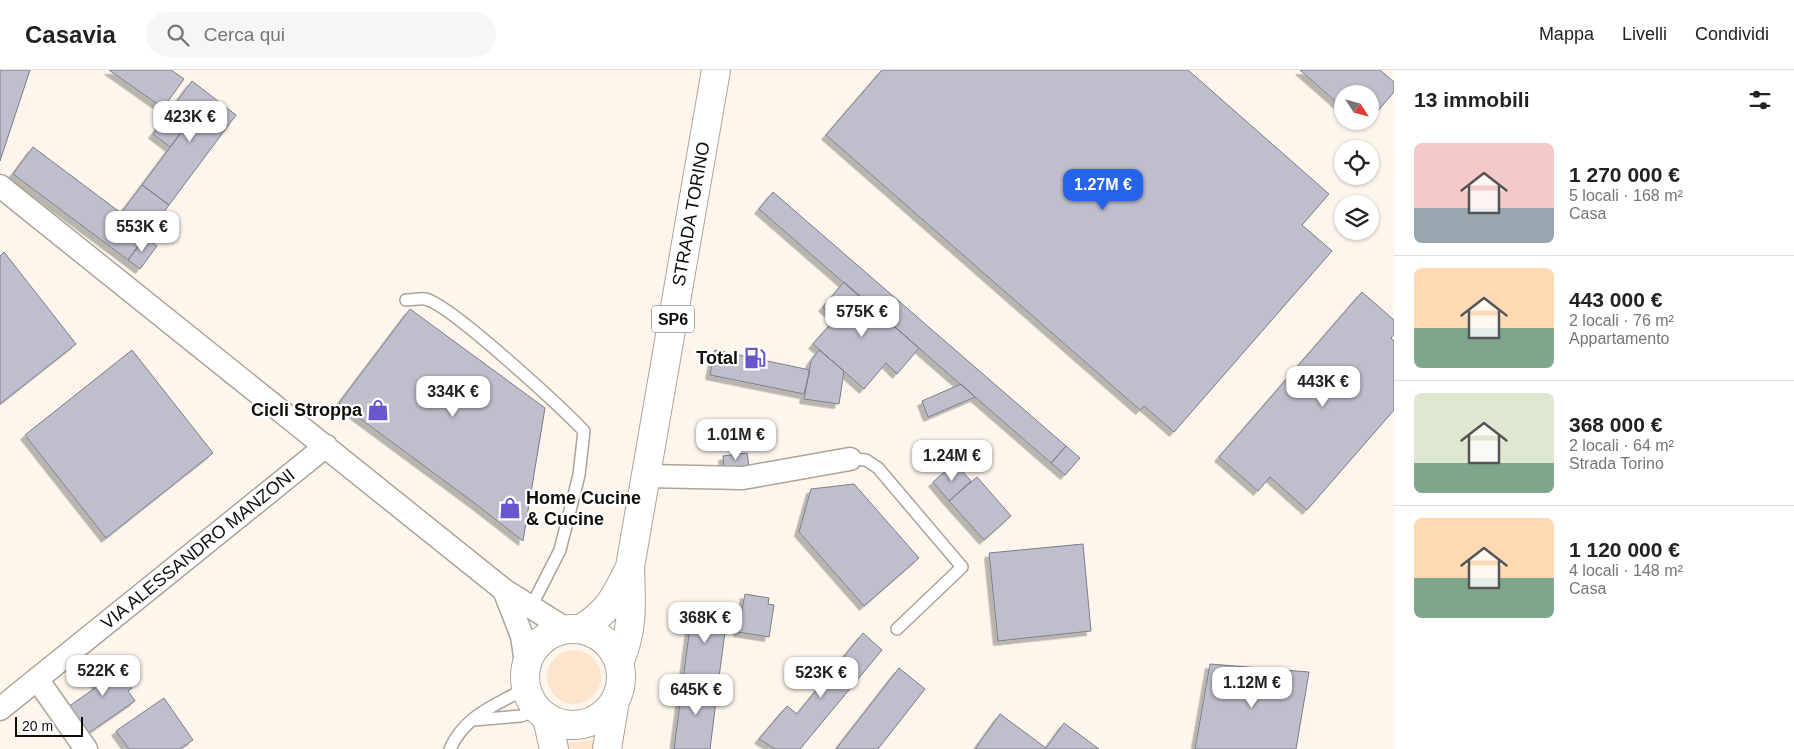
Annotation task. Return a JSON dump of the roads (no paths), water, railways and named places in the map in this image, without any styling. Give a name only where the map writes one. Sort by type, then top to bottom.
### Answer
[{"type":"main road","name":"STRADA TORINO","points":[[619,663],[629,640],[632,611],[630,567],[716,70]]},
{"type":"main road","name":"STRADA TORINO","points":[[574,629],[596,619],[612,603],[630,567]]},
{"type":"main road","points":[[554,749],[534,695],[532,650],[552,632],[574,629],[606,641],[614,651],[619,663],[621,676],[607,749]]},
{"type":"main road","points":[[534,695],[559,723],[585,724],[607,711],[615,700]]},
{"type":"street","points":[[0,186],[504,590],[574,629]]},
{"type":"street","name":"VIA ALESSANDRO MANZONI","points":[[0,709],[326,446]]},
{"type":"street","points":[[646,476],[743,478],[850,459]]},
{"type":"street","points":[[504,590],[522,636],[534,695]]},
{"type":"street","points":[[37,679],[86,749]]},
{"type":"lane","points":[[406,300],[427,299],[452,315],[563,409],[584,431],[579,475],[560,550],[532,606]]},
{"type":"lane","points":[[850,459],[866,460],[878,468],[962,567],[896,629]]},
{"type":"lane","points":[[469,721],[521,716],[534,695]]},
{"type":"lane","points":[[450,749],[457,733],[469,721],[534,695]]},
{"type":"place","name":"Total","points":[[755,358]]},
{"type":"place","name":"Cicli Stroppa","points":[[378,410]]},
{"type":"place","name":"Home Cucine & Cucine","points":[[510,508]]}]
